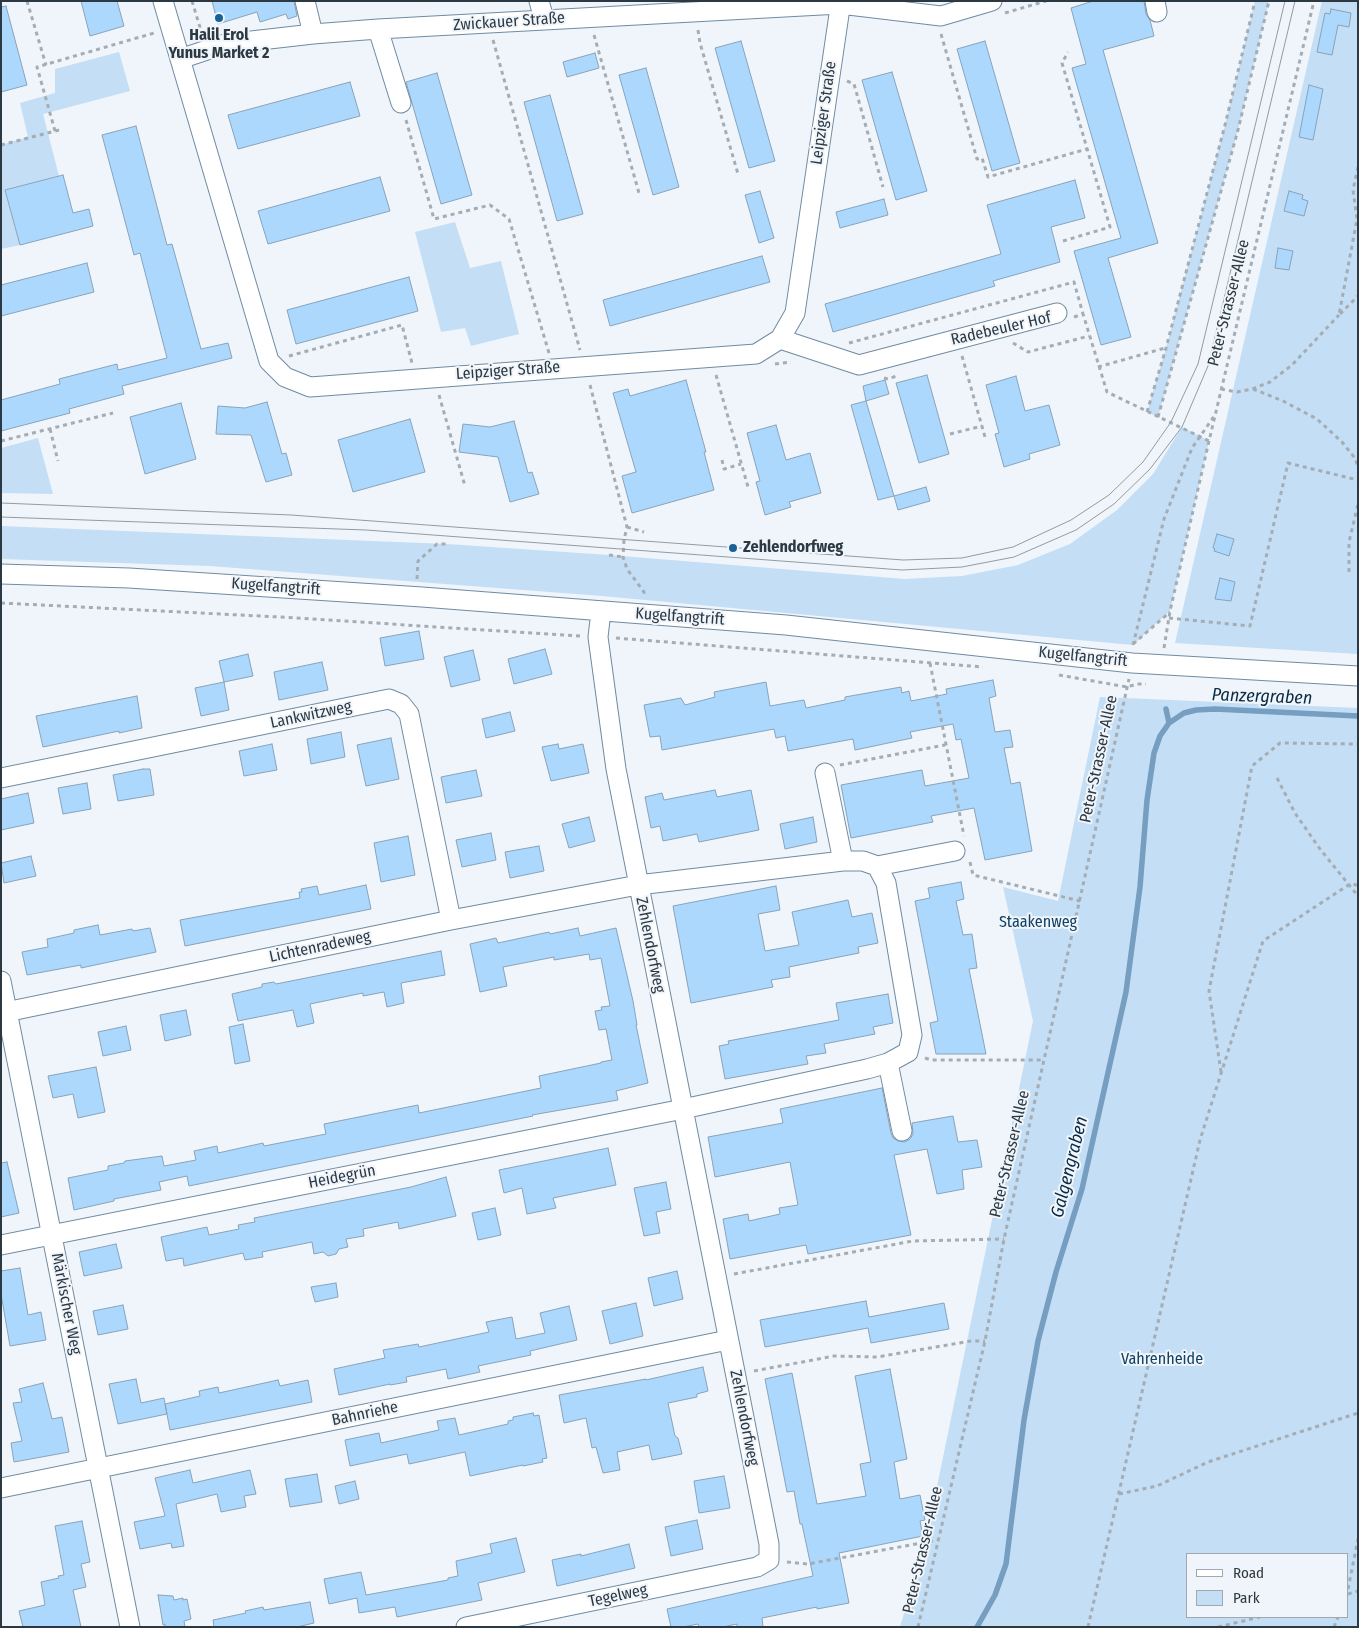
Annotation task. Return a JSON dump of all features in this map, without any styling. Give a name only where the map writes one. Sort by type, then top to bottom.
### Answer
[{"type":"street","points":[[163,1],[269,361]]},
{"type":"street","points":[[305,1],[313,34]]},
{"type":"street","name":"Zwickauer Straße","points":[[180,59],[225,44],[313,34],[488,23],[542,10],[588,17],[840,2],[941,16],[992,1]]},
{"type":"street","name":"Leipziger Straße","points":[[269,361],[285,377],[310,387],[756,354],[780,340],[795,313],[840,2]]},
{"type":"street","points":[[378,29],[401,103]]},
{"type":"street","name":"Radebeuler Hof","points":[[780,340],[859,365],[1057,313]]},
{"type":"street","name":"Kugelfangtrift","points":[[1,574],[129,578],[422,597],[786,625],[1160,665],[1358,676]]},
{"type":"street","name":"Zehlendorfweg","points":[[601,611],[598,637],[616,769],[769,1544],[769,1560]]},
{"type":"street","name":"Lankwitzweg","points":[[1,778],[389,699],[401,704],[409,714],[452,920]]},
{"type":"street","points":[[825,773],[843,861]]},
{"type":"street","points":[[638,885],[843,861],[863,862],[876,866],[960,850]]},
{"type":"street","points":[[683,1109],[867,1069],[888,1063],[908,1052],[912,1035],[886,882],[876,866]]},
{"type":"street","name":"Lichtenradeweg","points":[[4,1012],[452,920],[638,885]]},
{"type":"street","name":"Märkischer Weg","points":[[1,981],[4,1012],[52,1235],[130,1627]]},
{"type":"street","points":[[888,1063],[902,1131]]},
{"type":"street","name":"Heidegrün","points":[[1,1245],[683,1109]]},
{"type":"street","name":"Bahnriehe","points":[[1,1488],[728,1340]]},
{"type":"street","name":"Tegelweg","points":[[466,1627],[757,1567],[769,1560]]},
{"type":"path","points":[[27,1],[46,64]]},
{"type":"path","points":[[192,1],[207,51]]},
{"type":"path","points":[[1147,412],[1166,348],[1225,125],[1255,1]]},
{"type":"path","points":[[1158,417],[1238,130],[1269,1]]},
{"type":"path","name":"Peter-Strasser-Allee","points":[[1160,665],[1170,611],[1208,441],[1314,1]]},
{"type":"path","points":[[695,11],[700,43],[738,174]]},
{"type":"path","points":[[936,15],[977,159],[982,158],[988,177],[1087,149]]},
{"type":"path","points":[[588,17],[639,193]]},
{"type":"path","points":[[488,23],[628,527],[624,540],[623,557],[627,569],[644,592],[641,640]]},
{"type":"path","points":[[55,131],[37,67],[171,28]]},
{"type":"path","points":[[1063,241],[1110,227],[1062,63],[1068,52]]},
{"type":"path","points":[[830,74],[854,84],[883,187]]},
{"type":"path","points":[[401,103],[434,219],[490,205],[509,219],[554,368]]},
{"type":"path","points":[[1,145],[63,129]]},
{"type":"path","points":[[1339,315],[1356,219],[1353,190],[1358,167]]},
{"type":"path","points":[[845,344],[1074,282],[1107,392],[1208,441]]},
{"type":"path","points":[[1221,389],[1237,392],[1270,382],[1292,365],[1358,296]]},
{"type":"path","name":"Radebeuler Hof","points":[[1057,313],[1059,321],[1083,314]]},
{"type":"path","points":[[269,361],[402,325],[425,378],[466,486]]},
{"type":"path","points":[[957,339],[985,437]]},
{"type":"path","points":[[1098,367],[1166,348]]},
{"type":"path","points":[[711,357],[748,487]]},
{"type":"path","points":[[1252,389],[1283,401],[1317,419],[1342,442],[1354,457],[1358,466]]},
{"type":"path","points":[[1,441],[113,412]]},
{"type":"path","points":[[1170,611],[1133,645],[1164,519],[1192,448],[1215,415]]},
{"type":"path","points":[[950,434],[982,426]]},
{"type":"path","points":[[50,429],[58,461]]},
{"type":"path","points":[[722,460],[724,469],[741,464]]},
{"type":"path","points":[[1169,618],[1250,626],[1288,464],[1358,480]]},
{"type":"path","points":[[1348,572],[1349,542],[1358,504]]},
{"type":"path","points":[[628,527],[644,532]]},
{"type":"path","points":[[417,583],[418,561],[437,544],[448,544]]},
{"type":"path","points":[[609,555],[623,557]]},
{"type":"path","points":[[1,603],[280,617],[598,637],[985,667]]},
{"type":"path","points":[[930,663],[945,745],[960,850],[973,875],[1080,901]]},
{"type":"path","name":"Peter-Strasser-Allee","points":[[918,1627],[985,1342],[1004,1239],[1128,687],[1051,674]]},
{"type":"path","points":[[1221,1073],[1209,991],[1252,766],[1280,743],[1358,744]]},
{"type":"path","points":[[825,773],[836,766],[945,745]]},
{"type":"path","points":[[1277,778],[1300,820],[1320,849],[1358,896]]},
{"type":"path","points":[[1088,1627],[1200,1140],[1263,941],[1350,884],[1358,885]]},
{"type":"path","points":[[908,1052],[931,1060],[1044,1060]]},
{"type":"path","points":[[716,1278],[913,1241],[1004,1239]]},
{"type":"path","points":[[735,1374],[834,1356],[877,1357],[970,1341],[985,1342]]},
{"type":"path","points":[[1119,1494],[1157,1486],[1208,1462],[1358,1413]]},
{"type":"path","points":[[1349,1584],[1358,1539]]},
{"type":"path","points":[[769,1560],[808,1564],[937,1540]]},
{"type":"path","points":[[1218,1627],[1256,1618]]},
{"type":"green space","points":[[1255,1],[1269,1],[1238,130],[1158,417],[1147,412],[1166,348],[1225,125]]},
{"type":"green space","points":[[1322,1],[1358,1],[1358,654],[1175,643]]},
{"type":"green space","points":[[119,52],[130,91],[43,114],[59,176],[5,190],[20,245],[1,249],[1,145],[28,137],[20,103],[55,93],[55,69]]},
{"type":"green space","points":[[455,222],[470,268],[501,261],[519,334],[471,346],[465,328],[441,332],[415,232]]},
{"type":"green space","points":[[1182,427],[1209,441],[1170,611],[1133,645],[602,596],[210,566],[1,559],[1,526],[447,544],[905,579],[962,576],[1018,565],[1070,544],[1117,510],[1153,474]]},
{"type":"green space","points":[[38,438],[53,494],[1,493],[1,448]]},
{"type":"green space","name":"Vahrenheide","points":[[1100,697],[1358,708],[1358,1627],[900,1627],[928,1530],[1033,1021],[1003,887],[1058,901]]},
{"type":"building","points":[[81,1],[117,1],[124,26],[90,36]]},
{"type":"building","points":[[212,1],[294,1],[297,16],[288,19],[286,14],[260,22],[257,12],[218,24]]},
{"type":"building","points":[[1093,1],[1144,1],[1146,14],[1150,20],[1154,36],[1103,50],[1158,243],[1108,258],[1131,337],[1101,345],[1074,251],[1121,238],[1072,68],[1086,64],[1071,8]]},
{"type":"building","points":[[6,6],[27,85],[1,92],[1,7]]},
{"type":"building","points":[[1331,9],[1351,13],[1349,27],[1338,25],[1332,55],[1317,52],[1325,13],[1330,14]]},
{"type":"building","points":[[741,41],[775,161],[749,168],[715,48]]},
{"type":"building","points":[[985,41],[1020,163],[992,171],[957,49]]},
{"type":"building","points":[[595,53],[599,68],[567,77],[563,62]]},
{"type":"building","points":[[646,68],[679,187],[653,195],[619,75]]},
{"type":"building","points":[[892,72],[927,191],[896,200],[862,80]]},
{"type":"building","points":[[437,73],[472,195],[441,204],[406,82]]},
{"type":"building","points":[[350,82],[360,116],[238,149],[228,115]]},
{"type":"building","points":[[1309,85],[1323,89],[1313,140],[1299,137]]},
{"type":"building","points":[[550,95],[583,214],[557,221],[524,102]]},
{"type":"building","points":[[136,126],[167,245],[172,244],[201,349],[228,343],[232,358],[122,386],[124,394],[69,409],[70,413],[1,431],[1,400],[60,384],[59,379],[117,364],[118,370],[167,358],[140,253],[134,255],[102,135]]},
{"type":"building","points":[[63,175],[73,213],[89,209],[93,226],[20,245],[5,190]]},
{"type":"building","points":[[380,177],[390,211],[268,244],[258,211]]},
{"type":"building","points":[[1075,180],[1085,218],[1051,227],[1060,262],[993,281],[995,286],[833,332],[825,304],[1001,254],[987,205]]},
{"type":"building","points":[[760,191],[774,238],[759,243],[745,195]]},
{"type":"building","points":[[1289,191],[1303,195],[1302,199],[1308,201],[1304,216],[1284,211]]},
{"type":"building","points":[[884,199],[888,215],[840,228],[836,212]]},
{"type":"building","points":[[1278,248],[1293,251],[1289,270],[1275,268]]},
{"type":"building","points":[[762,256],[770,282],[610,326],[603,300]]},
{"type":"building","points":[[87,263],[94,292],[1,316],[1,285]]},
{"type":"building","points":[[409,277],[418,311],[296,344],[287,310]]},
{"type":"building","points":[[927,375],[949,454],[919,463],[896,383]]},
{"type":"building","points":[[1016,376],[1025,411],[1049,405],[1060,445],[1029,454],[1030,459],[1004,467],[995,434],[999,433],[986,385]]},
{"type":"building","points":[[686,380],[706,452],[704,452],[714,490],[632,513],[622,476],[636,472],[613,393],[628,389],[630,396]]},
{"type":"building","points":[[885,380],[889,394],[866,401],[863,386]]},
{"type":"building","points":[[866,401],[894,496],[878,500],[851,405]]},
{"type":"building","points":[[267,402],[282,454],[286,453],[292,475],[266,482],[251,435],[216,434],[218,406],[245,408]]},
{"type":"building","points":[[181,403],[196,459],[145,474],[130,417]]},
{"type":"building","points":[[410,419],[425,472],[353,492],[338,440]]},
{"type":"building","points":[[514,421],[528,473],[532,472],[539,494],[510,502],[498,457],[459,452],[463,424],[490,427]]},
{"type":"building","points":[[776,425],[786,460],[810,453],[821,493],[789,502],[791,507],[765,515],[756,482],[760,481],[747,433]]},
{"type":"building","points":[[926,487],[930,501],[898,510],[894,496]]},
{"type":"building","points":[[1217,534],[1234,539],[1229,556],[1214,551],[1215,549],[1213,548]]},
{"type":"building","points":[[1220,578],[1235,582],[1231,601],[1215,599]]},
{"type":"building","points":[[419,631],[424,659],[385,666],[380,638]]},
{"type":"building","points":[[545,649],[552,674],[514,684],[508,659]]},
{"type":"building","points":[[473,650],[480,680],[451,687],[444,657]]},
{"type":"building","points":[[248,654],[253,676],[224,682],[219,661]]},
{"type":"building","points":[[322,662],[328,690],[279,700],[274,672]]},
{"type":"building","points":[[993,680],[996,696],[989,698],[995,732],[1010,730],[1013,747],[1004,748],[1011,784],[1020,782],[1032,851],[985,860],[974,808],[931,816],[933,822],[851,838],[841,785],[922,770],[925,786],[969,778],[961,739],[956,740],[953,724],[910,732],[912,738],[855,750],[853,739],[788,751],[785,736],[776,738],[774,729],[662,750],[660,736],[650,737],[644,705],[681,698],[685,705],[715,697],[714,692],[766,682],[770,706],[804,700],[806,708],[845,700],[845,697],[901,687],[902,693],[909,691],[911,701],[947,694],[946,689]]},
{"type":"building","points":[[224,682],[229,710],[201,716],[195,688]]},
{"type":"building","points":[[137,696],[142,728],[43,747],[36,716]]},
{"type":"building","points":[[510,712],[515,731],[486,738],[482,719]]},
{"type":"building","points":[[341,732],[345,757],[311,764],[307,739]]},
{"type":"building","points":[[391,738],[399,779],[366,786],[357,745]]},
{"type":"building","points":[[272,744],[277,770],[244,776],[239,751]]},
{"type":"building","points":[[558,744],[559,749],[583,744],[589,773],[551,781],[542,747]]},
{"type":"building","points":[[150,769],[154,795],[118,801],[113,775]]},
{"type":"building","points":[[476,770],[482,796],[446,803],[441,777]]},
{"type":"building","points":[[87,783],[91,809],[63,814],[58,788]]},
{"type":"building","points":[[715,790],[717,797],[751,790],[759,830],[699,842],[697,834],[663,841],[660,826],[651,828],[645,797],[662,793],[664,800]]},
{"type":"building","points":[[28,793],[34,823],[1,830],[1,799]]},
{"type":"building","points":[[589,817],[595,841],[569,848],[562,824]]},
{"type":"building","points":[[813,817],[817,842],[785,849],[780,824]]},
{"type":"building","points":[[491,833],[496,860],[462,867],[456,840]]},
{"type":"building","points":[[408,836],[415,875],[381,882],[374,843]]},
{"type":"building","points":[[539,846],[544,871],[510,878],[505,852]]},
{"type":"building","points":[[31,856],[36,876],[4,883],[1,863]]},
{"type":"building","points":[[961,882],[964,899],[956,901],[963,935],[972,934],[977,968],[969,969],[986,1054],[936,1054],[930,1023],[938,1021],[915,901],[930,898],[928,888]]},
{"type":"building","points":[[366,885],[371,909],[185,946],[180,920],[300,898],[299,892],[302,892],[301,889],[317,886],[319,895]]},
{"type":"building","points":[[776,886],[780,910],[758,914],[765,951],[799,945],[792,912],[848,900],[852,917],[872,913],[878,943],[858,947],[859,953],[789,967],[790,977],[771,980],[773,987],[691,1003],[673,906]]},
{"type":"building","points":[[98,925],[100,935],[132,929],[133,931],[150,928],[156,952],[81,968],[81,965],[27,975],[22,952],[48,947],[47,939],[74,933],[74,930]]},
{"type":"building","points":[[578,928],[580,936],[616,928],[633,1001],[648,1083],[616,1091],[618,1100],[532,1115],[189,1186],[187,1176],[159,1182],[161,1190],[114,1199],[114,1201],[74,1210],[68,1178],[108,1170],[108,1166],[124,1163],[125,1161],[162,1156],[164,1166],[196,1160],[194,1151],[217,1146],[218,1153],[263,1143],[264,1146],[326,1134],[324,1124],[418,1105],[419,1113],[541,1088],[539,1076],[612,1060],[606,1029],[599,1030],[595,1011],[602,1010],[601,1007],[610,1006],[601,958],[590,960],[589,954],[554,960],[554,957],[503,967],[507,986],[480,992],[470,944],[496,938],[498,943]]},
{"type":"building","points":[[441,951],[445,975],[401,983],[404,1003],[387,1007],[384,992],[363,996],[363,993],[310,1004],[314,1023],[297,1027],[293,1010],[238,1021],[232,994],[262,987],[262,984],[274,982],[276,984]]},
{"type":"building","points":[[888,994],[893,1023],[873,1027],[875,1034],[824,1044],[826,1053],[806,1056],[808,1064],[725,1079],[719,1046],[729,1044],[728,1041],[839,1020],[836,1003]]},
{"type":"building","points":[[186,1010],[191,1035],[165,1041],[160,1015]]},
{"type":"building","points":[[243,1024],[250,1061],[235,1064],[229,1027]]},
{"type":"building","points":[[126,1026],[131,1050],[103,1056],[98,1032]]},
{"type":"building","points":[[96,1067],[105,1112],[78,1118],[73,1094],[53,1098],[48,1076]]},
{"type":"building","points":[[882,1088],[891,1133],[893,1138],[898,1141],[905,1142],[910,1139],[913,1134],[912,1123],[953,1116],[958,1142],[977,1140],[982,1167],[962,1170],[964,1189],[937,1194],[927,1149],[894,1155],[911,1235],[808,1254],[806,1245],[730,1259],[723,1219],[748,1214],[749,1221],[780,1214],[779,1208],[798,1205],[790,1162],[715,1177],[708,1137],[783,1123],[780,1109]]},
{"type":"building","points":[[608,1148],[616,1185],[553,1198],[556,1208],[527,1214],[522,1188],[504,1193],[499,1170]]},
{"type":"building","points":[[7,1162],[19,1213],[1,1217],[1,1163]]},
{"type":"building","points":[[446,1177],[456,1216],[399,1229],[398,1222],[363,1229],[364,1236],[346,1239],[348,1247],[339,1249],[336,1254],[328,1256],[323,1252],[314,1254],[312,1242],[262,1252],[263,1257],[245,1260],[243,1253],[184,1266],[183,1258],[166,1261],[161,1237],[207,1227],[209,1235],[239,1229],[238,1225],[255,1222],[254,1218],[411,1187]]},
{"type":"building","points":[[666,1182],[671,1209],[656,1212],[660,1233],[644,1236],[634,1188]]},
{"type":"building","points":[[495,1208],[501,1235],[478,1240],[472,1213]]},
{"type":"building","points":[[116,1244],[122,1268],[84,1276],[79,1252]]},
{"type":"building","points":[[20,1268],[28,1315],[41,1312],[46,1340],[10,1346],[1,1294],[1,1271]]},
{"type":"building","points":[[677,1271],[683,1299],[654,1306],[648,1278]]},
{"type":"building","points":[[336,1283],[338,1297],[315,1302],[311,1287]]},
{"type":"building","points":[[866,1301],[869,1317],[944,1303],[949,1329],[871,1343],[868,1328],[765,1347],[760,1320]]},
{"type":"building","points":[[636,1303],[643,1336],[610,1344],[602,1311]]},
{"type":"building","points":[[123,1305],[128,1329],[98,1335],[93,1311]]},
{"type":"building","points":[[569,1306],[577,1340],[530,1351],[531,1355],[478,1366],[480,1372],[448,1379],[446,1369],[406,1377],[407,1382],[339,1395],[334,1369],[385,1358],[383,1350],[418,1344],[419,1347],[489,1332],[486,1322],[512,1317],[516,1339],[545,1333],[540,1313]]},
{"type":"building","points":[[703,1367],[708,1391],[697,1394],[697,1397],[668,1403],[675,1436],[678,1438],[682,1454],[652,1460],[649,1445],[617,1452],[620,1470],[603,1473],[596,1447],[592,1448],[586,1418],[564,1423],[559,1395],[646,1380]]},
{"type":"building","points":[[890,1369],[907,1459],[894,1462],[900,1499],[920,1495],[925,1520],[920,1521],[923,1536],[839,1553],[849,1603],[762,1618],[763,1627],[737,1627],[737,1624],[723,1627],[699,1627],[698,1624],[671,1627],[667,1609],[813,1576],[794,1491],[787,1492],[765,1379],[792,1373],[817,1504],[866,1496],[860,1464],[871,1462],[855,1376]]},
{"type":"building","points":[[136,1379],[141,1403],[164,1398],[167,1414],[118,1424],[109,1384]]},
{"type":"building","points":[[278,1380],[280,1386],[308,1380],[312,1402],[170,1430],[165,1404],[200,1396],[199,1391],[218,1387],[219,1393]]},
{"type":"building","points":[[43,1383],[52,1419],[62,1417],[69,1452],[14,1462],[11,1443],[22,1441],[13,1403],[22,1402],[19,1389]]},
{"type":"building","points":[[533,1413],[534,1416],[539,1415],[547,1458],[542,1459],[543,1462],[470,1476],[465,1452],[409,1464],[407,1454],[350,1466],[345,1440],[379,1433],[381,1443],[439,1430],[437,1421],[455,1418],[459,1435],[508,1424],[508,1421],[513,1420],[513,1417]]},
{"type":"building","points":[[190,1470],[193,1483],[250,1470],[256,1494],[244,1496],[246,1507],[221,1512],[217,1494],[176,1504],[184,1546],[172,1548],[171,1543],[140,1549],[134,1522],[165,1516],[155,1478]]},
{"type":"building","points":[[317,1474],[322,1502],[290,1507],[285,1479]]},
{"type":"building","points":[[724,1476],[730,1508],[699,1513],[694,1481]]},
{"type":"building","points":[[355,1481],[359,1499],[339,1504],[335,1486]]},
{"type":"building","points":[[697,1520],[703,1549],[671,1556],[665,1527]]},
{"type":"building","points":[[82,1521],[90,1562],[81,1564],[86,1587],[73,1590],[81,1627],[23,1627],[19,1611],[45,1605],[41,1582],[64,1575],[55,1526]]},
{"type":"building","points":[[516,1538],[525,1572],[478,1583],[482,1600],[397,1617],[395,1607],[359,1613],[357,1598],[329,1604],[324,1579],[361,1572],[366,1595],[448,1580],[448,1578],[458,1576],[456,1561],[492,1553],[490,1544]]},
{"type":"building","points":[[629,1544],[635,1568],[557,1586],[552,1560],[581,1554],[581,1556]]},
{"type":"building","points":[[158,1595],[173,1596],[174,1600],[187,1599],[191,1619],[184,1621],[185,1627],[165,1627],[165,1624],[163,1625]]},
{"type":"building","points":[[310,1602],[314,1623],[297,1627],[214,1627],[213,1620],[246,1613],[245,1611],[263,1607],[264,1610]]},
{"type":"waterway","name":"Galgengraben","points":[[977,1627],[995,1595],[1006,1564],[1024,1420],[1038,1341],[1056,1272],[1082,1189],[1126,992],[1140,887],[1147,800],[1154,753],[1160,736],[1169,723],[1166,709]]},
{"type":"waterway","name":"Panzergraben","points":[[1169,723],[1184,713],[1215,709],[1358,716]]},
{"type":"tram line","points":[[1,503],[291,515],[903,560],[962,558],[1013,547],[1071,520],[1109,495],[1143,462],[1171,422],[1198,364],[1285,1]]},
{"type":"tram line","points":[[1,517],[366,530],[902,570],[962,567],[1014,557],[1076,530],[1114,504],[1150,469],[1182,427],[1208,366],[1295,1]]},
{"type":"place","name":"Halil Erol Yunus Market 2","points":[[219,18]]},
{"type":"place","name":"Zehlendorfweg","points":[[733,548]]},
{"type":"park label","name":"Staakenweg","points":[[1038,923]]}]
